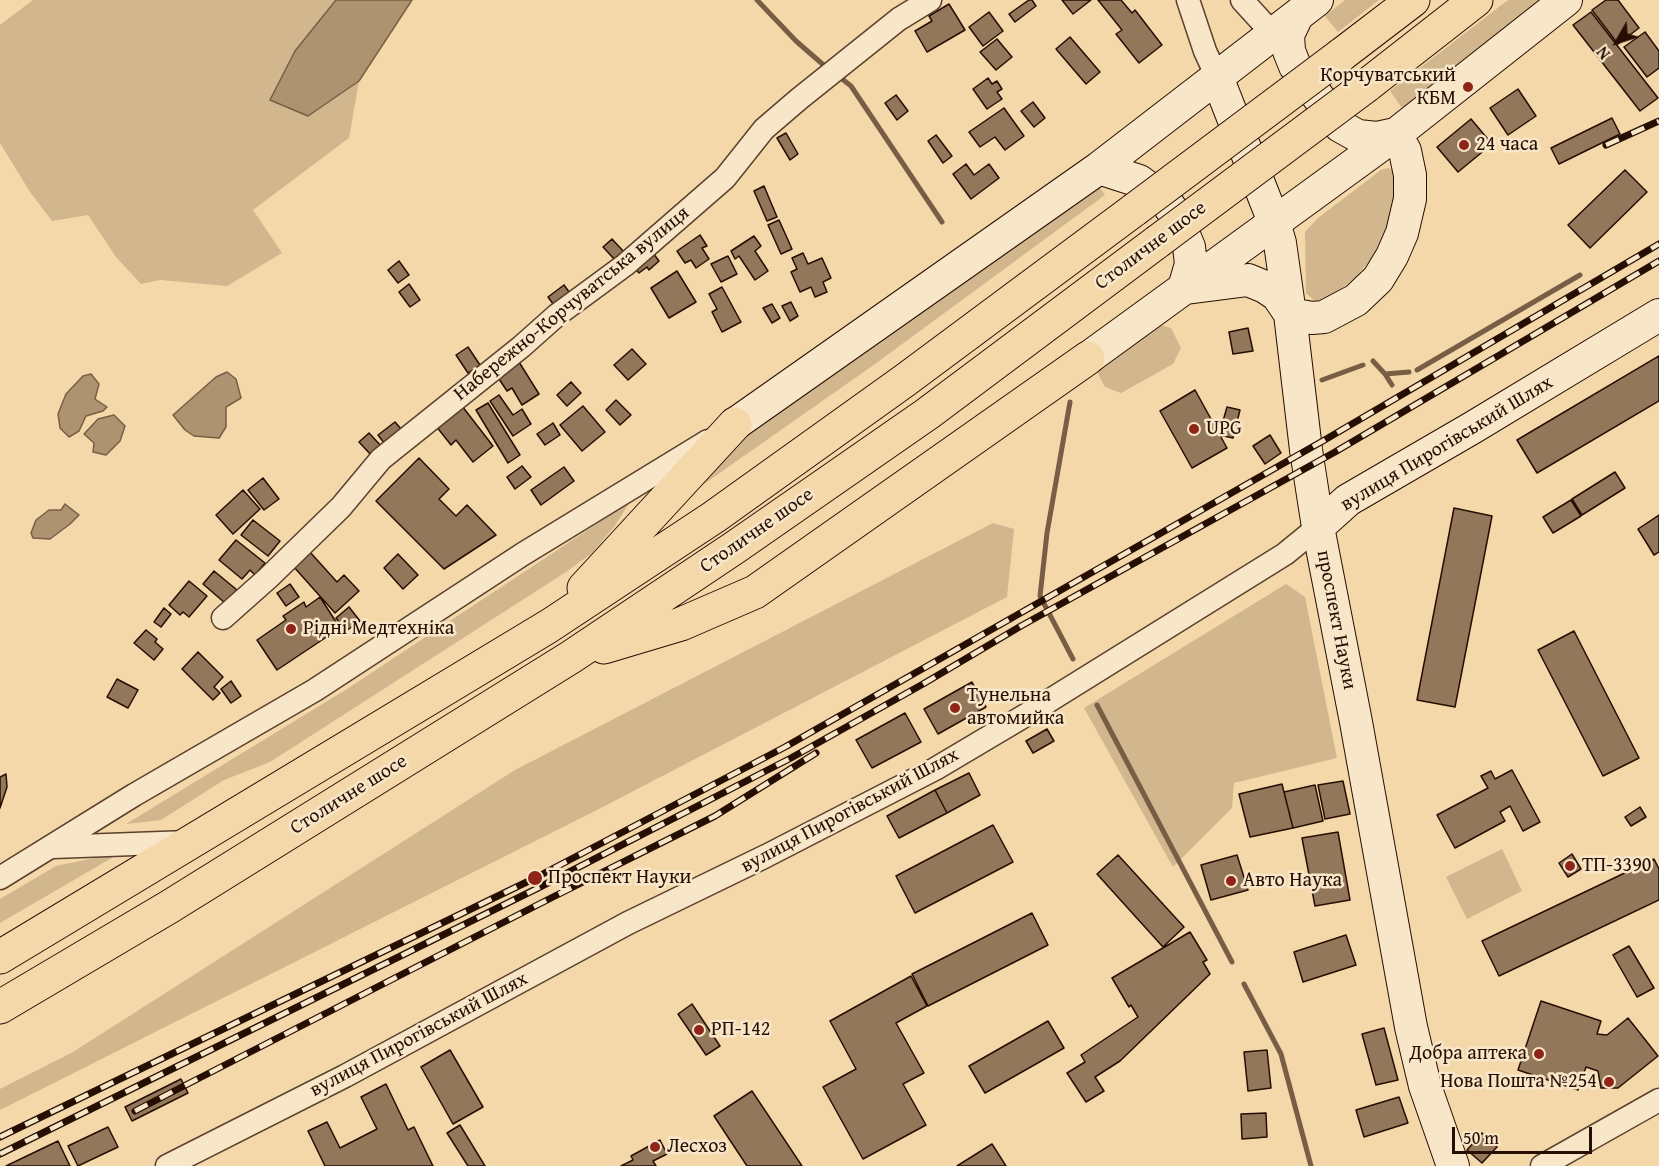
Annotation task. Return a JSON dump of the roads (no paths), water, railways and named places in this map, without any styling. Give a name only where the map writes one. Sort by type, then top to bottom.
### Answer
[{"type":"highway","name":"Столичне шосе","points":[[0,957],[549,626],[714,517],[904,381],[1413,0]]},
{"type":"highway","name":"Столичне шосе","points":[[0,1007],[169,907],[571,657],[734,548],[927,414],[1366,86],[1476,0]]},
{"type":"highway","points":[[571,657],[681,624],[754,592],[1088,358]]},
{"type":"highway","points":[[549,626],[735,424]]},
{"type":"main road","points":[[1088,358],[1396,134],[1566,0]]},
{"type":"main road","points":[[735,424],[1099,168],[1307,8]]},
{"type":"main road","points":[[1307,8],[1288,35],[1289,51],[1295,66],[1340,126],[1358,136],[1377,138],[1396,134]]},
{"type":"main road","name":"проспект Науки","points":[[1217,78],[1274,222],[1280,243],[1318,527],[1411,1027],[1425,1086],[1453,1166]]},
{"type":"main road","points":[[1184,288],[1248,280],[1277,295],[1290,314],[1312,318],[1324,317],[1356,300],[1378,279],[1402,233],[1410,199],[1410,175],[1405,151],[1396,134]]},
{"type":"main road","points":[[1099,168],[1139,181],[1165,200],[1176,216],[1189,247],[1191,264],[1184,288]]},
{"type":"main road","name":"вулиця Пирогівський Шлях","points":[[1318,527],[1348,500],[1659,315]]},
{"type":"street","name":"Набережно-Корчуватська вулиця","points":[[223,618],[341,507],[381,459],[521,347],[557,315],[633,258],[725,178],[764,129],[832,72],[899,19],[930,0]]},
{"type":"street","points":[[1188,0],[1204,51],[1217,78]]},
{"type":"street","points":[[1242,0],[1273,34]]},
{"type":"street","points":[[0,878],[134,795],[315,690],[523,554],[735,424]]},
{"type":"street","name":"вулиця Пирогівський Шлях","points":[[167,1166],[345,1076],[628,923],[766,856],[935,769],[1285,554],[1318,527]]},
{"type":"street","points":[[53,847],[192,842]]},
{"type":"street","points":[[1542,1166],[1659,1100]]},
{"type":"waterway","points":[[757,0],[796,41],[827,68]]},
{"type":"waterway","points":[[837,75],[851,86],[942,222]]},
{"type":"waterway","points":[[1417,370],[1580,275]]},
{"type":"waterway","points":[[1373,361],[1392,385]]},
{"type":"waterway","points":[[1322,380],[1363,365]]},
{"type":"waterway","points":[[1385,374],[1409,372]]},
{"type":"waterway","points":[[1070,402],[1047,533],[1040,596],[1073,659]]},
{"type":"waterway","points":[[1097,705],[1232,962]]},
{"type":"waterway","points":[[1244,984],[1281,1054],[1311,1166]]},
{"type":"railway","points":[[1606,145],[1659,121]]},
{"type":"railway","points":[[0,1137],[535,878],[785,747],[1328,438],[1659,244]]},
{"type":"railway","points":[[0,1154],[538,888],[791,758],[1021,626],[1335,452],[1659,261]]},
{"type":"railway","points":[[135,1111],[715,816],[816,753]]},
{"type":"place","name":"Корчуватський КБМ","points":[[1468,87]]},
{"type":"place","name":"24 часа","points":[[1464,145]]},
{"type":"place","name":"UPG","points":[[1194,429]]},
{"type":"place","name":"Рідні Медтехніка","points":[[291,629]]},
{"type":"place","name":"Тунельна автомийка","points":[[955,708]]},
{"type":"place","name":"ТП-3390","points":[[1570,866]]},
{"type":"place","name":"Проспект Науки","points":[[535,878]]},
{"type":"place","name":"Авто Наука","points":[[1231,881]]},
{"type":"place","name":"РП-142","points":[[699,1030]]},
{"type":"place","name":"Добра аптека","points":[[1539,1054]]},
{"type":"place","name":"Нова Пошта №254","points":[[1609,1082]]},
{"type":"place","name":"Лесхоз","points":[[655,1147]]}]
